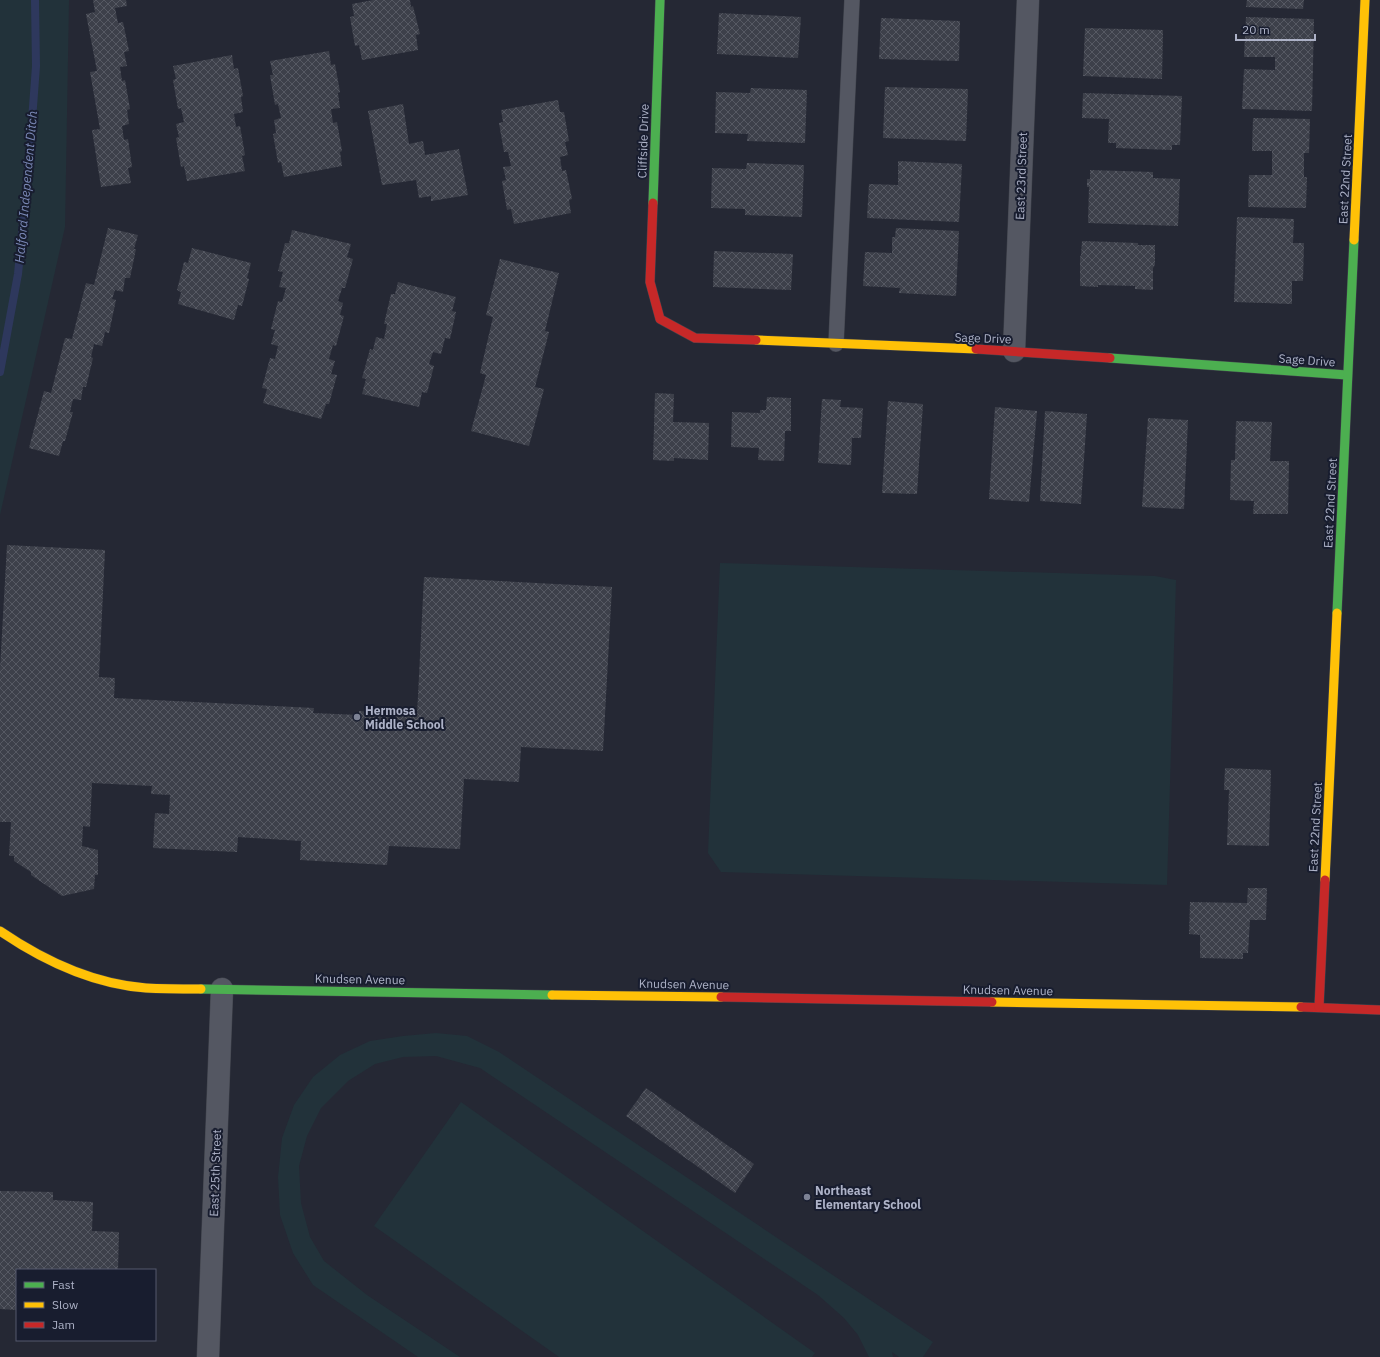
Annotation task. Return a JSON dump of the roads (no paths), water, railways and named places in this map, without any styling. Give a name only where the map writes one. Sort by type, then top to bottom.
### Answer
[{"type":"street","name":"Cliffside Drive","points":[[650,282],[660,0]]},
{"type":"street","name":"East 23rd Street","points":[[1014,351],[1028,0]]},
{"type":"street","name":"East 22nd Street","points":[[1319,1007],[1365,0]]},
{"type":"street","name":"Sage Drive","points":[[650,282],[660,318],[695,338],[1014,351],[1348,375]]},
{"type":"street","name":"Knudsen Avenue","points":[[0,931],[27,949],[57,965],[86,976],[118,984],[146,988],[1319,1007],[1380,1010]]},
{"type":"street","name":"East 25th Street","points":[[208,1357],[222,989]]},
{"type":"lane","points":[[836,344],[852,0]]},
{"type":"waterway","name":"Halford Independent Ditch","points":[[0,372],[18,274],[29,161],[36,66],[35,0]]},
{"type":"place","name":"Hermosa Middle School","points":[[357,717]]},
{"type":"place","name":"Northeast Elementary School","points":[[807,1197]]}]
